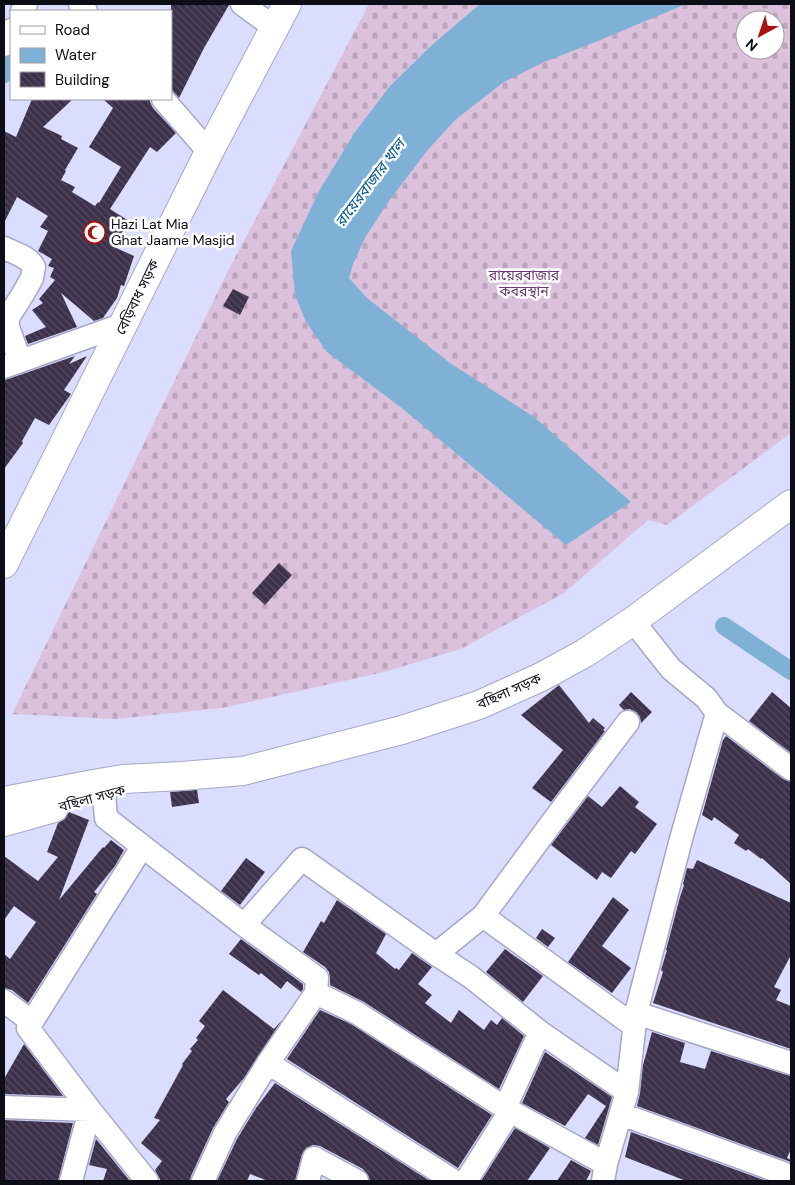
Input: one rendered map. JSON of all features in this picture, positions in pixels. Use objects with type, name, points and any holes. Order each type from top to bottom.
[{"type":"main road","name":"বেড়িবাধ সড়ক","points":[[4,564],[209,152],[287,4]]},
{"type":"main road","name":"বছিলা সড়ক","points":[[4,801],[123,779],[242,771],[402,730],[480,705],[541,677],[585,653],[633,622],[787,513]]},
{"type":"main road","name":"বছিলা সড়ক","points":[[4,822],[104,793],[182,776]]},
{"type":"street","points":[[242,4],[275,28]]},
{"type":"street","points":[[4,45],[10,32]]},
{"type":"street","points":[[164,100],[209,152]]},
{"type":"street","points":[[4,248],[26,258],[34,266],[32,278],[8,316],[7,324],[12,364],[124,324]]},
{"type":"street","points":[[633,622],[671,669],[706,698],[717,713],[791,769]]},
{"type":"street","points":[[316,993],[357,1013],[605,1173],[627,1092],[635,1019],[681,839],[717,713]]},
{"type":"street","points":[[436,954],[483,916],[628,722]]},
{"type":"street","points":[[104,793],[106,818],[244,925],[317,978],[316,993],[268,1063],[225,1133],[203,1181]]},
{"type":"street","points":[[142,847],[28,1028],[147,1181]]},
{"type":"street","points":[[244,925],[302,859],[471,977],[540,1032],[627,1092]]},
{"type":"street","points":[[483,916],[635,1019],[791,1063]]},
{"type":"street","points":[[4,1001],[32,1022]]},
{"type":"street","points":[[466,1181],[508,1110],[540,1032]]},
{"type":"street","points":[[268,1063],[454,1181]]},
{"type":"street","points":[[4,1107],[90,1110]]},
{"type":"street","points":[[71,1181],[90,1110]]},
{"type":"street","points":[[621,1114],[791,1176]]},
{"type":"street","points":[[308,1181],[314,1158],[357,1181]]},
{"type":"green space","name":"রায়েরবাজার কবরস্থান","points":[[369,4],[791,4],[791,433],[667,525],[648,520],[564,593],[461,649],[384,672],[222,708],[116,719],[12,714],[227,273]]},
{"type":"water","points":[[480,4],[686,4],[544,62],[504,82],[455,120],[426,152],[389,201],[366,236],[353,264],[349,278],[367,298],[450,363],[534,417],[631,502],[566,545],[403,409],[327,352],[306,322],[295,295],[291,251],[319,191],[355,132],[390,86],[432,45]]},
{"type":"building","points":[[171,4],[229,4],[179,98],[172,90]]},
{"type":"building","points":[[32,100],[72,100],[43,127],[62,136],[61,139],[78,148],[61,180],[75,187],[72,192],[95,206],[99,203],[121,167],[89,147],[113,108],[104,100],[150,100],[153,108],[176,133],[157,152],[150,147],[110,209],[129,221],[114,247],[134,256],[124,286],[121,285],[117,298],[103,318],[94,321],[61,293],[77,327],[28,344],[25,336],[46,327],[32,310],[43,303],[39,299],[55,280],[50,277],[54,268],[48,266],[52,259],[38,251],[48,231],[40,227],[48,216],[17,197],[4,223],[4,131],[16,137]]},
{"type":"building","points":[[233,289],[249,297],[240,315],[223,306]]},
{"type":"building","points":[[75,356],[69,364],[87,356],[64,390],[71,394],[49,425],[35,418],[22,441],[23,443],[4,469],[4,380]]},
{"type":"building","points":[[279,563],[292,575],[265,605],[252,593]]},
{"type":"building","points":[[559,685],[589,723],[593,718],[605,728],[603,730],[605,731],[551,802],[532,788],[563,750],[521,715]]},
{"type":"building","points":[[631,692],[652,712],[641,723],[640,717],[636,712],[630,709],[624,710],[619,705]]},
{"type":"building","points":[[772,692],[791,708],[791,753],[749,721]]},
{"type":"building","points":[[726,736],[783,779],[791,782],[791,884],[762,858],[734,843],[739,835],[714,817],[712,821],[702,815],[723,740]]},
{"type":"building","points":[[620,786],[639,802],[635,807],[657,824],[635,854],[631,851],[611,878],[602,872],[597,880],[551,845],[588,796],[602,807]]},
{"type":"building","points":[[197,790],[199,803],[172,807],[170,792]]},
{"type":"building","points":[[69,812],[89,820],[59,900],[111,840],[124,850],[115,866],[94,892],[97,894],[28,1003],[12,990],[4,988],[4,954],[10,959],[36,922],[14,906],[4,920],[4,856],[38,881],[58,857],[47,852],[58,823],[65,819]]},
{"type":"building","points":[[246,858],[265,872],[240,905],[221,891]]},
{"type":"building","points":[[697,860],[791,903],[791,955],[774,987],[781,990],[776,1000],[791,1006],[791,1049],[653,1003],[663,972],[661,970],[687,868],[693,869]]},
{"type":"building","points":[[613,897],[629,910],[602,946],[631,968],[612,993],[568,962]]},
{"type":"building","points":[[337,900],[386,934],[376,953],[395,969],[399,970],[412,953],[432,967],[418,984],[432,995],[425,1003],[451,1023],[459,1010],[484,1030],[491,1020],[497,1025],[502,1018],[524,1036],[499,1089],[364,1002],[330,985],[329,972],[325,967],[303,952],[321,921],[324,923]]},
{"type":"building","points":[[542,929],[555,938],[548,947],[536,938]]},
{"type":"building","points":[[241,939],[303,984],[301,992],[287,981],[281,989],[261,973],[259,975],[229,954]]},
{"type":"building","points":[[505,949],[543,976],[523,1002],[486,972]]},
{"type":"building","points":[[223,990],[274,1029],[282,1020],[244,1078],[226,1099],[229,1102],[213,1128],[190,1181],[160,1181],[155,1170],[162,1161],[141,1143],[160,1120],[154,1118],[182,1064],[192,1051],[190,1049],[198,1040],[196,1038],[205,1026],[199,1021]]},
{"type":"building","points":[[320,1010],[351,1024],[492,1115],[458,1168],[287,1059]]},
{"type":"building","points":[[652,1032],[685,1043],[680,1062],[705,1069],[711,1051],[791,1076],[791,1149],[787,1158],[791,1162],[637,1106],[643,1065]]},
{"type":"building","points":[[24,1044],[63,1096],[4,1094],[4,1079]]},
{"type":"building","points":[[545,1052],[612,1097],[598,1145],[585,1138],[606,1106],[588,1094],[565,1126],[522,1103]]},
{"type":"building","points":[[275,1083],[430,1181],[370,1181],[363,1169],[320,1146],[313,1145],[306,1148],[302,1154],[295,1181],[268,1181],[250,1174],[247,1181],[217,1181],[237,1139],[256,1108]]},
{"type":"building","points":[[4,1120],[73,1123],[58,1181],[4,1181]]},
{"type":"building","points":[[515,1128],[550,1148],[527,1181],[481,1181]]},
{"type":"building","points":[[631,1132],[767,1181],[686,1181],[625,1157]]},
{"type":"building","points":[[96,1139],[130,1181],[103,1181],[107,1169],[89,1165]]},
{"type":"building","points":[[571,1160],[591,1171],[586,1181],[557,1181]]},
{"type":"waterway","points":[[4,74],[10,60]]},
{"type":"waterway","name":"রায়েরবাজার খাল","points":[[724,626],[791,671]]},
{"type":"place","name":"Hazi Lat Mia Ghat Jaame Masjid","points":[[95,232]]}]
